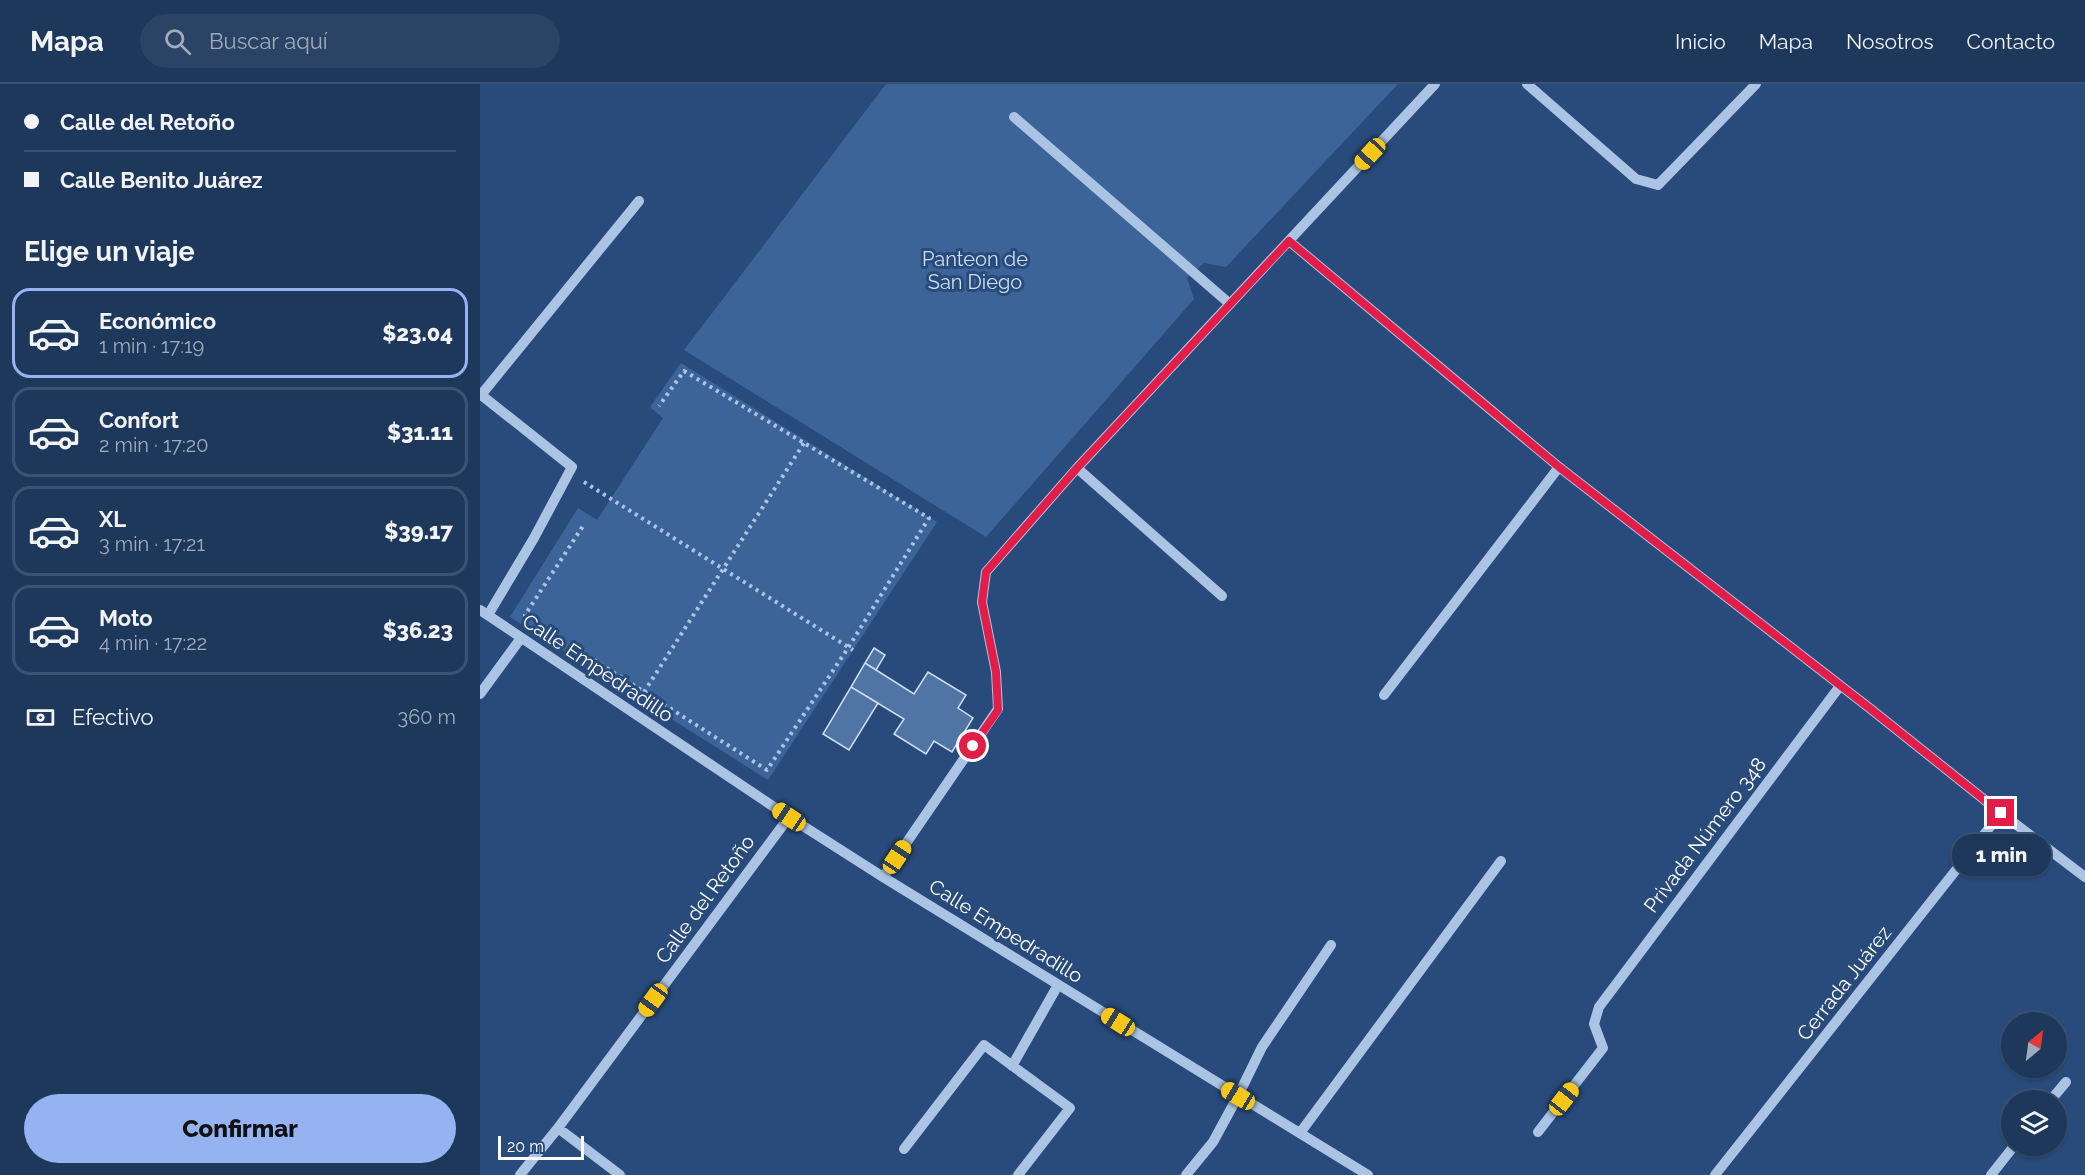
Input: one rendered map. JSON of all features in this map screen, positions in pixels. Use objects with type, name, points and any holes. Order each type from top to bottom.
[{"type":"street","points":[[883,877],[998,710],[996,672],[982,602],[986,572],[1077,468],[1435,84]]},
{"type":"street","points":[[1527,84],[1636,179],[1658,184],[1756,84]]},
{"type":"street","points":[[1014,117],[1230,304]]},
{"type":"street","points":[[484,613],[572,467],[481,394],[639,201]]},
{"type":"street","points":[[1289,241],[1559,467],[2085,877]]},
{"type":"street","points":[[1384,695],[1559,467]]},
{"type":"street","points":[[1077,468],[1222,596]]},
{"type":"street","name":"Calle Empedradillo","points":[[484,613],[789,817],[883,877],[1368,1175]]},
{"type":"street","points":[[480,694],[521,638]]},
{"type":"street","name":"Privada Número 348","points":[[1538,1132],[1603,1048],[1594,1024],[1599,1007],[1840,686]]},
{"type":"street","name":"Cerrada Juárez","points":[[1715,1175],[2001,813]]},
{"type":"street","name":"Calle del Retoño","points":[[520,1175],[558,1128],[789,817]]},
{"type":"street","points":[[1300,1133],[1501,861]]},
{"type":"street","points":[[1186,1175],[1213,1142],[1262,1047],[1331,945]]},
{"type":"street","points":[[1012,1066],[1058,985]]},
{"type":"street","points":[[904,1149],[984,1045],[1070,1108],[1018,1175]]},
{"type":"street","points":[[2059,1090],[2066,1082]]},
{"type":"street","points":[[558,1128],[620,1175]]},
{"type":"street","points":[[1991,1175],[2006,1156]]},
{"type":"path","points":[[584,653],[767,770],[850,649],[929,518],[684,371],[659,406]]},
{"type":"path","points":[[644,692],[804,443]]},
{"type":"path","points":[[590,486],[850,649]]},
{"type":"path","points":[[535,622],[525,615],[583,526]]},
{"type":"green space","name":"Panteon de San Diego","points":[[886,84],[1398,84],[1226,267],[1204,263],[1187,278],[1194,299],[986,537],[684,350]]},
{"type":"green space","points":[[681,363],[937,522],[768,780],[510,617],[578,508],[597,520],[663,418],[650,407]]},
{"type":"building","points":[[874,648],[885,655],[876,670],[865,663]]},
{"type":"building","points":[[865,663],[914,694],[928,672],[966,695],[958,708],[973,718],[952,752],[934,741],[926,754],[894,734],[904,719],[851,687]]},
{"type":"building","points":[[851,687],[878,703],[849,750],[823,734]]},
{"type":"route","points":[[973,746],[998,710],[996,672],[982,602],[986,572],[1077,468],[1289,241],[1559,467],[2001,813]]}]
